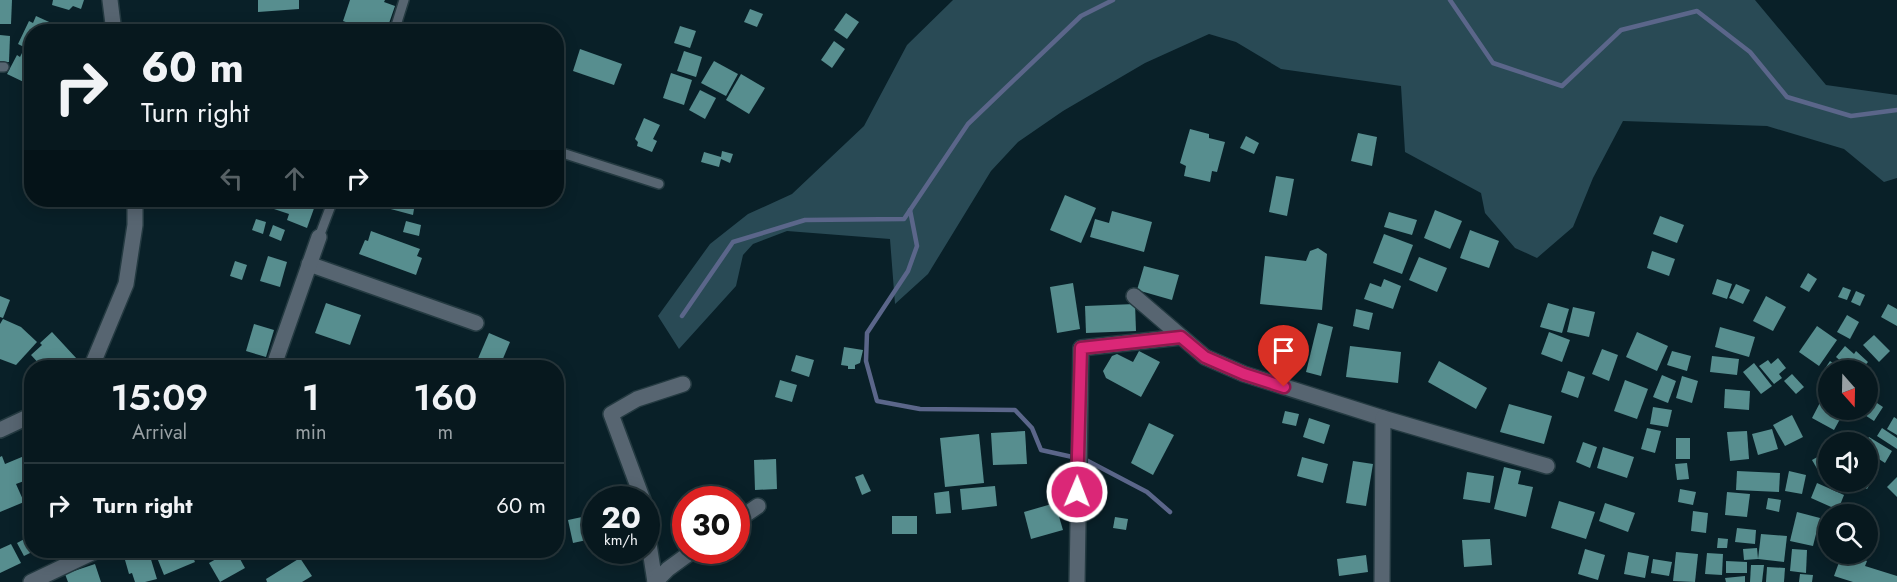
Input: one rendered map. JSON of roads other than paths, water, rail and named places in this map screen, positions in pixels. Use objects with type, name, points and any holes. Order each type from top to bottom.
[{"type":"street","points":[[110,0],[113,24]]},
{"type":"street","points":[[94,360],[126,284],[135,225],[135,207]]},
{"type":"street","points":[[276,360],[319,237]]},
{"type":"street","points":[[309,264],[476,323]]},
{"type":"street","points":[[1134,296],[1205,357],[1244,374],[1547,466]]},
{"type":"street","points":[[1077,582],[1081,348],[1181,337]]},
{"type":"street","points":[[637,486],[610,414],[637,399],[683,384]]},
{"type":"street","points":[[1382,582],[1383,418]]},
{"type":"street","points":[[0,430],[24,419]]},
{"type":"street","points":[[750,511],[758,506]]},
{"type":"street","points":[[31,582],[81,558]]},
{"type":"street","points":[[652,564],[655,582]]},
{"type":"street","points":[[655,582],[675,564]]},
{"type":"lane","points":[[396,24],[404,0]]},
{"type":"lane","points":[[564,154],[659,184]]},
{"type":"lane","points":[[319,237],[330,207]]},
{"type":"waterway","points":[[682,316],[733,242],[805,220],[904,219],[968,124],[1081,16],[1113,0]]},
{"type":"waterway","points":[[1450,0],[1493,63],[1562,86],[1621,30],[1697,11],[1750,52],[1787,97],[1851,116],[1897,110]]},
{"type":"waterway","points":[[910,210],[917,246],[908,271],[867,333],[866,361],[877,401],[920,409],[1015,410],[1032,428],[1041,450],[1086,460],[1147,492],[1170,512]]}]
